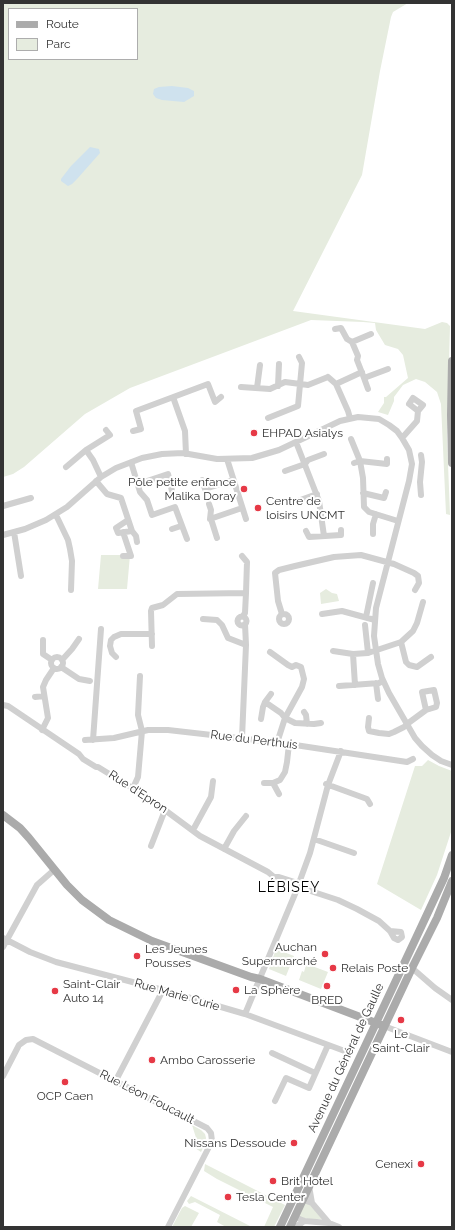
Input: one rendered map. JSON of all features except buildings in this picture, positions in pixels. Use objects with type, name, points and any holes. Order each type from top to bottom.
[{"type":"main road","points":[[452,361],[452,463]]},
{"type":"main road","points":[[3,815],[20,828],[54,870],[82,900],[109,920],[152,941],[251,977],[260,978],[384,1026]]},
{"type":"main road","name":"Avenue du Général de Gaulle","points":[[280,1227],[438,891],[452,854]]},
{"type":"main road","name":"Avenue du Général de Gaulle","points":[[290,1227],[384,1026],[437,918],[452,881]]},
{"type":"main road","points":[[291,1203],[295,1217]]},
{"type":"street","points":[[335,329],[341,328],[347,339],[352,342],[368,389]]},
{"type":"street","points":[[352,342],[371,334]]},
{"type":"street","points":[[268,418],[301,407],[300,384],[302,363],[299,357]]},
{"type":"street","points":[[278,386],[279,364]]},
{"type":"street","points":[[257,388],[260,365]]},
{"type":"street","points":[[364,378],[388,369]]},
{"type":"street","points":[[336,384],[362,372]]},
{"type":"street","points":[[242,387],[270,389],[285,382],[308,385],[329,374],[336,384],[350,418]]},
{"type":"street","points":[[133,431],[141,429],[136,411],[208,384],[215,402],[221,397]]},
{"type":"street","points":[[173,397],[185,431],[186,454]]},
{"type":"street","points":[[402,438],[416,422],[418,411]]},
{"type":"street","points":[[3,535],[36,525],[56,515],[99,479],[116,468],[152,456],[173,453],[227,459],[244,459],[271,453],[340,421],[350,418],[365,417],[379,420],[390,425],[402,438],[411,456],[412,472],[376,608],[374,636],[376,650],[383,681],[415,738],[427,752],[441,761],[452,765]]},
{"type":"street","points":[[66,467],[86,450],[110,436],[106,430]]},
{"type":"street","points":[[351,438],[363,478],[364,507],[369,512],[398,521]]},
{"type":"street","points":[[296,442],[317,494],[321,510],[324,536]]},
{"type":"street","points":[[86,450],[94,460],[99,479],[106,496],[116,496],[121,498],[137,542]]},
{"type":"street","points":[[285,471],[305,464],[308,460],[324,454]]},
{"type":"street","points":[[421,455],[421,495]]},
{"type":"street","points":[[227,459],[246,519]]},
{"type":"street","points":[[357,462],[386,464],[387,459]]},
{"type":"street","points":[[131,462],[140,492],[147,500],[152,515],[175,507],[187,539]]},
{"type":"street","points":[[138,484],[168,474],[172,491]]},
{"type":"street","points":[[202,480],[205,489],[233,480]]},
{"type":"street","points":[[409,481],[420,482]]},
{"type":"street","points":[[116,496],[121,490]]},
{"type":"street","points":[[363,492],[384,498],[386,492]]},
{"type":"street","points":[[292,503],[317,494]]},
{"type":"street","points":[[3,506],[31,498]]},
{"type":"street","points":[[209,504],[211,510],[210,519],[218,538]]},
{"type":"street","points":[[211,519],[242,508]]},
{"type":"street","points":[[373,534],[373,524],[376,514]]},
{"type":"street","points":[[56,515],[68,540],[70,549],[72,561],[71,590]]},
{"type":"street","points":[[128,520],[116,528],[118,533],[132,531]]},
{"type":"street","points":[[172,529],[181,526]]},
{"type":"street","points":[[306,531],[309,537],[341,535],[340,530]]},
{"type":"street","points":[[14,532],[21,576]]},
{"type":"street","points":[[123,532],[134,556],[123,556]]},
{"type":"street","points":[[282,614],[278,601],[275,573],[278,570],[334,557],[361,555],[388,562],[418,576],[419,583],[415,590]]},
{"type":"street","points":[[242,556],[247,562],[245,613],[244,616],[240,617],[238,621],[242,625],[245,624],[246,645],[242,738]]},
{"type":"street","points":[[366,617],[373,583]]},
{"type":"street","points":[[152,646],[152,608],[163,605],[176,594],[246,593]]},
{"type":"street","points":[[333,651],[353,654],[368,653],[401,642],[413,631],[423,602]]},
{"type":"street","points":[[322,614],[342,611],[375,620]]},
{"type":"street","points":[[203,619],[219,621],[228,638],[246,645]]},
{"type":"street","points":[[365,625],[368,653]]},
{"type":"street","points":[[93,740],[101,630]]},
{"type":"street","points":[[116,657],[112,653],[110,646],[111,640],[114,637],[121,634],[152,634]]},
{"type":"street","points":[[61,667],[62,660],[72,649],[78,638]]},
{"type":"street","points":[[43,640],[43,654],[52,660]]},
{"type":"street","points":[[401,642],[406,662],[409,665],[417,667],[431,657]]},
{"type":"street","points":[[270,652],[292,667],[299,666],[302,670],[304,679],[302,687],[285,718],[277,743]]},
{"type":"street","points":[[353,654],[354,685]]},
{"type":"street","points":[[52,660],[56,657],[62,660]]},
{"type":"street","points":[[52,660],[52,665],[54,668]]},
{"type":"street","points":[[54,668],[57,669],[61,667],[79,678],[90,681]]},
{"type":"street","points":[[42,730],[48,718],[44,696],[44,684],[54,668]]},
{"type":"street","points":[[133,788],[138,777],[142,731],[138,715],[140,676]]},
{"type":"street","points":[[339,686],[368,684],[383,681]]},
{"type":"street","points":[[376,683],[378,700]]},
{"type":"street","points":[[368,684],[368,691]]},
{"type":"street","points":[[261,719],[265,702],[271,694]]},
{"type":"street","points":[[35,697],[44,696]]},
{"type":"street","name":"Rue d'Epron","points":[[3,699],[7,702],[5,706],[79,754],[83,759],[133,788],[194,830],[200,836],[274,876],[338,900],[373,917],[390,931]]},
{"type":"street","points":[[265,702],[281,713],[285,718],[295,723],[321,723]]},
{"type":"street","points":[[369,718],[369,731],[379,734],[388,734],[404,727],[426,710]]},
{"type":"street","points":[[304,712],[306,715],[307,724]]},
{"type":"street","name":"Rue du Perthuis","points":[[85,740],[114,738],[142,731],[168,730],[289,744],[407,762],[413,759]]},
{"type":"street","points":[[264,783],[273,783],[280,780],[285,772],[288,762],[289,744]]},
{"type":"street","points":[[245,1014],[298,885],[314,839],[326,784],[341,751]]},
{"type":"street","points":[[194,830],[211,797],[213,781]]},
{"type":"street","points":[[273,783],[279,794]]},
{"type":"street","points":[[326,784],[366,799],[370,804]]},
{"type":"street","points":[[151,846],[165,810]]},
{"type":"street","points":[[224,849],[234,831],[246,816]]},
{"type":"street","points":[[314,839],[354,853]]},
{"type":"street","points":[[3,947],[5,939],[37,885],[54,870]]},
{"type":"street","name":"Rue Marie Curie","points":[[5,939],[30,952],[56,962],[163,990],[245,1014],[350,1053]]},
{"type":"street","points":[[412,968],[426,982],[452,1000]]},
{"type":"street","points":[[116,1082],[163,990]]},
{"type":"street","points":[[384,1026],[452,1052]]},
{"type":"street","name":"Rue Léon Foucault","points":[[3,1076],[5,1068],[19,1045],[26,1040],[33,1039],[207,1128],[211,1133],[212,1141],[168,1227]]},
{"type":"street","points":[[275,1101],[286,1078],[309,1088],[328,1045]]},
{"type":"street","points":[[272,1053],[315,1073]]},
{"type":"street","points":[[309,1186],[312,1203]]},
{"type":"street","points":[[291,1203],[299,1199],[312,1203],[329,1223]]},
{"type":"street","points":[[295,1217],[304,1221],[329,1223],[339,1227]]},
{"type":"street","points":[[296,1227],[304,1221]]},
{"type":"green space","points":[[3,3],[408,3],[393,12],[391,17],[362,175],[293,311],[425,329],[442,322],[447,323],[450,326],[447,437],[450,515],[446,514],[441,404],[437,392],[425,382],[416,379],[403,385],[394,397],[394,401],[388,415],[378,412],[384,403],[384,397],[386,397],[408,378],[403,355],[398,349],[385,345],[376,330],[375,323],[311,320],[130,388],[85,414],[24,467],[13,474],[3,477]]},
{"type":"green space","points":[[101,555],[130,555],[127,589],[98,589]]},
{"type":"green space","points":[[326,589],[337,594],[339,601],[321,604],[320,593]]},
{"type":"green space","points":[[428,760],[452,771],[452,829],[437,875],[421,910],[377,884],[415,766],[422,766]]},
{"type":"green space","points":[[276,949],[294,956],[286,976],[269,969]]},
{"type":"green space","points":[[306,965],[328,972],[321,989],[299,980]]},
{"type":"green space","points":[[192,1125],[205,1134],[205,1144],[201,1152],[195,1148],[198,1144]]},
{"type":"green space","points":[[205,1164],[285,1205],[274,1227],[264,1227],[273,1207],[204,1171]]},
{"type":"green space","points":[[191,1196],[252,1227],[226,1227],[217,1222],[220,1215],[195,1202],[189,1204],[187,1201]]},
{"type":"green space","points":[[305,1202],[310,1205],[324,1219],[298,1217]]},
{"type":"green space","points":[[185,1206],[199,1213],[191,1227],[172,1227],[182,1208]]},
{"type":"water","points":[[172,86],[188,88],[194,91],[194,96],[184,102],[162,100],[156,98],[153,94],[154,89]]},
{"type":"water","points":[[90,147],[99,149],[100,153],[77,179],[68,186],[61,181],[61,179],[71,166]]},
{"type":"place","name":"EHPAD Asialys","points":[[254,433]]},
{"type":"place","name":"Pôle petite enfance Malika Doray","points":[[244,489]]},
{"type":"place","name":"Centre de loisirs UNCMT","points":[[258,508]]},
{"type":"place","name":"Auchan Supermarché","points":[[325,954]]},
{"type":"place","name":"Les Jeunes Pousses","points":[[137,956]]},
{"type":"place","name":"Relais Poste","points":[[333,968]]},
{"type":"place","name":"BRED","points":[[327,986]]},
{"type":"place","name":"La Sphère","points":[[236,990]]},
{"type":"place","name":"Saint-Clair Auto 14","points":[[55,991]]},
{"type":"place","name":"Le Saint-Clair","points":[[401,1020]]},
{"type":"place","name":"Ambo Carosserie","points":[[152,1060]]},
{"type":"place","name":"OCP Caen","points":[[65,1082]]},
{"type":"place","name":"Nissans Dessoude","points":[[294,1143]]},
{"type":"place","name":"Cenexi","points":[[421,1164]]},
{"type":"place","name":"Brit Hotel","points":[[273,1181]]},
{"type":"place","name":"Tesla Center","points":[[228,1197]]},
{"type":"district","name":"LÉBISEY","points":[[289,888]]}]
